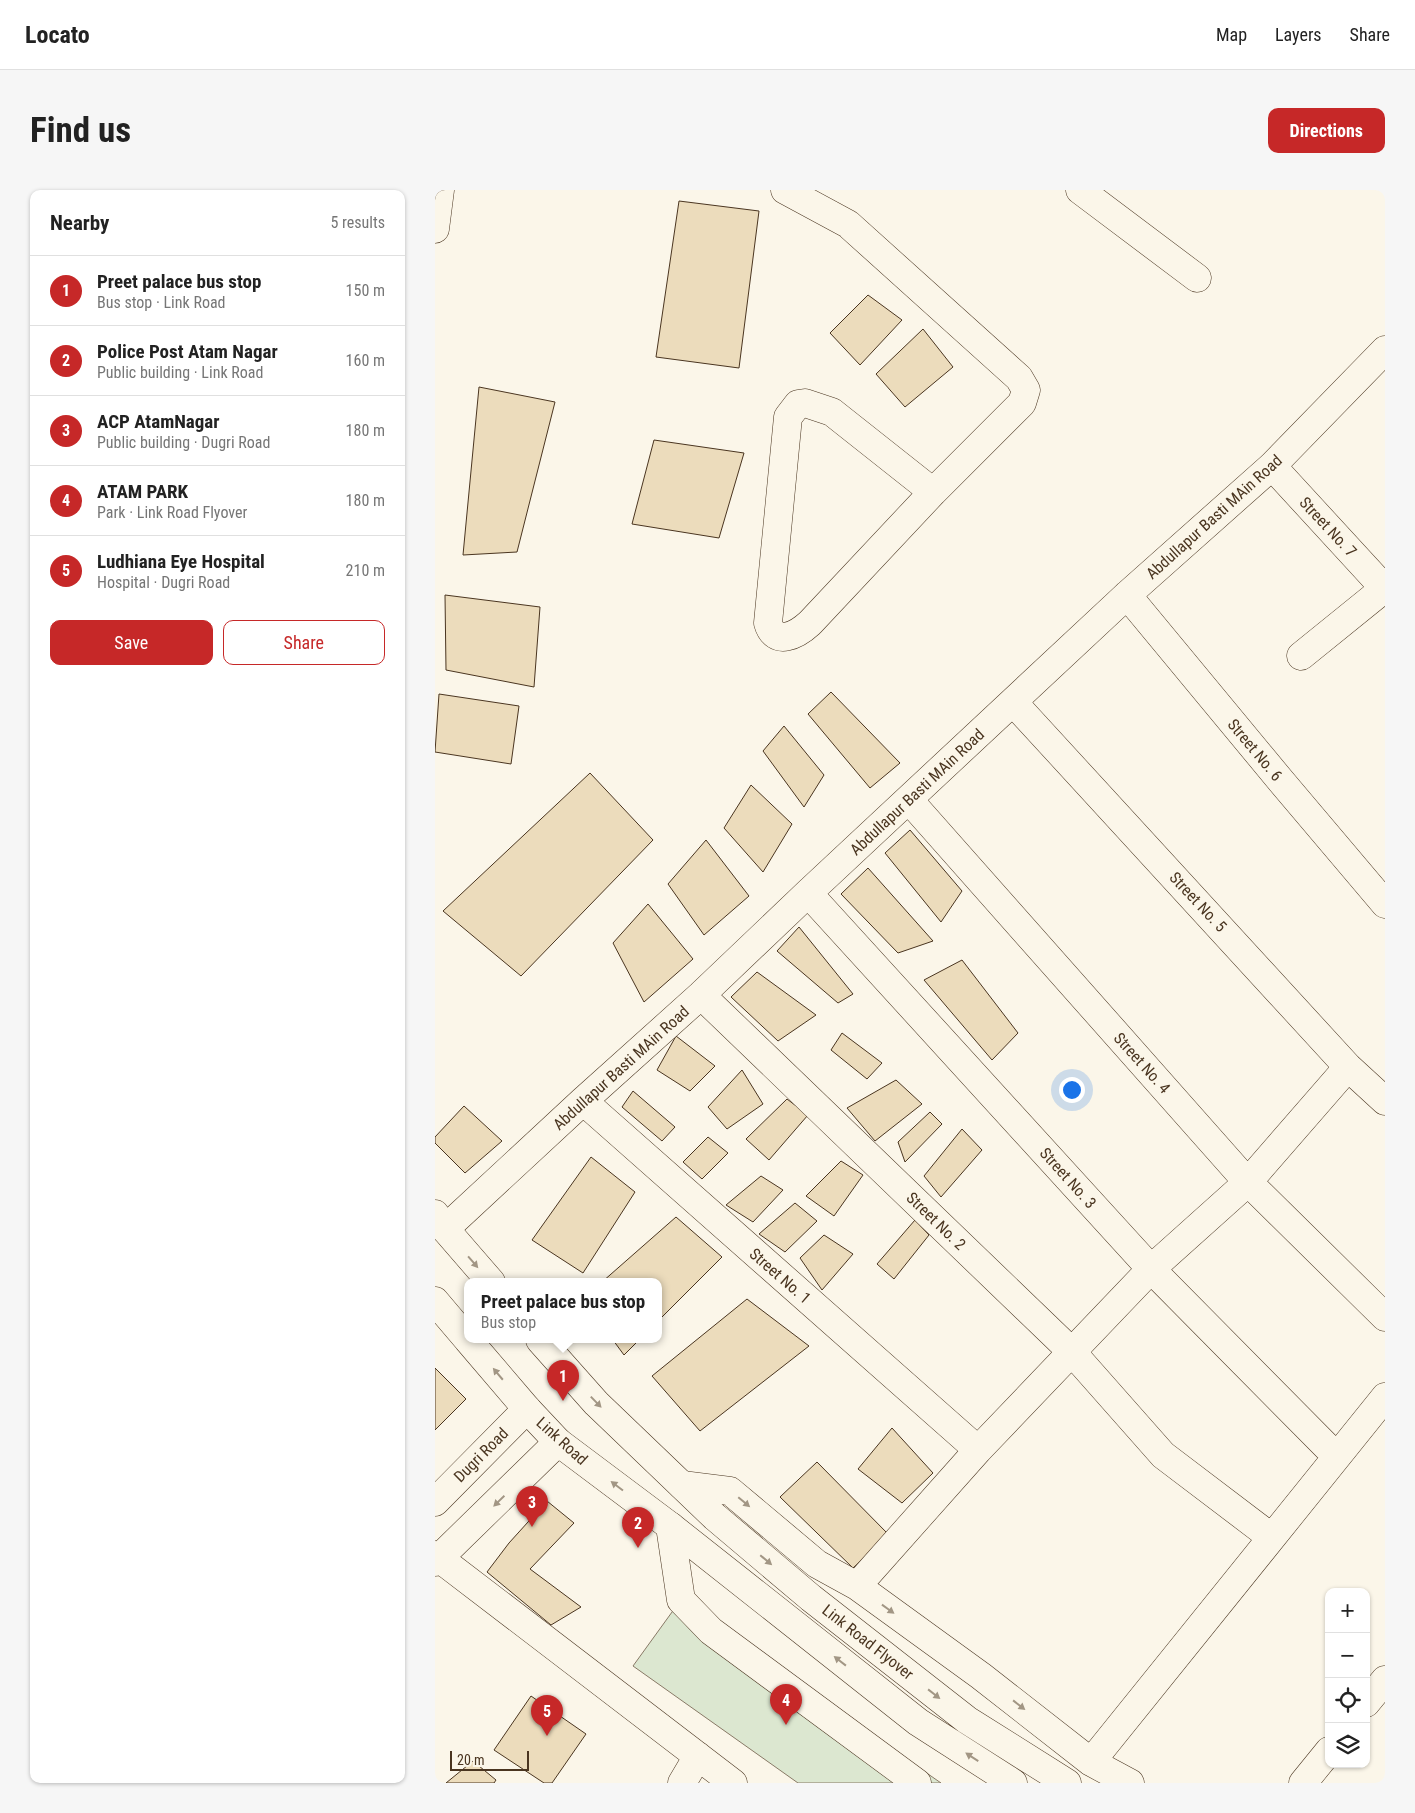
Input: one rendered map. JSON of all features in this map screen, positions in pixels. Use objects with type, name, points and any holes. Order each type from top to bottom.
[{"type":"street","points":[[435,229],[440,190]]},
{"type":"street","points":[[785,190],[849,224],[1019,378],[1026,390],[1021,404],[933,492],[799,633],[790,637],[775,635],[770,630],[768,623],[788,417],[798,404],[805,403],[832,412],[933,492]]},
{"type":"street","points":[[1080,190],[1197,278]]},
{"type":"street","name":"Abdullapur Basti MAin Road","points":[[440,1222],[583,1101],[701,995],[1127,595],[1272,466],[1385,350]]},
{"type":"street","name":"Street No. 7","points":[[1272,466],[1385,588]]},
{"type":"street","points":[[1301,656],[1385,588]]},
{"type":"street","name":"Street No. 6","points":[[1127,595],[1385,904]]},
{"type":"street","name":"Street No. 5","points":[[1013,702],[1348,1067],[1385,1101]]},
{"type":"street","name":"Street No. 4","points":[[909,800],[1248,1182],[1385,1317]]},
{"type":"street","name":"Street No. 3","points":[[808,893],[1151,1269],[1336,1456]]},
{"type":"street","name":"Street No. 2","points":[[701,995],[1072,1352],[1163,1455],[1271,1537]]},
{"type":"street","points":[[857,1586],[978,1450],[1151,1269],[1248,1182],[1348,1067]]},
{"type":"street","name":"Street No. 1","points":[[583,1101],[978,1450]]},
{"type":"street","points":[[440,1222],[488,1278]]},
{"type":"street","name":"Link Road","points":[[435,1301],[464,1335]]},
{"type":"street","name":"Link Road","points":[[471,1343],[558,1442],[670,1526]]},
{"type":"street","points":[[543,1343],[596,1403],[682,1485],[730,1491],[817,1564],[857,1586],[981,1676],[1091,1762],[1130,1783]]},
{"type":"street","points":[[1091,1762],[1385,1397]]},
{"type":"street","name":"Dugri Road","points":[[435,1502],[527,1409]]},
{"type":"street","points":[[558,1442],[436,1559],[733,1783]]},
{"type":"street","name":"Link Road Flyover","points":[[682,1485],[715,1517],[811,1598],[967,1720],[1067,1783]]},
{"type":"street","points":[[670,1526],[681,1600],[705,1624],[742,1654],[917,1783]]},
{"type":"street","name":"Link Road Flyover","points":[[670,1526],[918,1722],[1013,1783]]},
{"type":"street","points":[[1370,1698],[1385,1680]]},
{"type":"street","points":[[1303,1783],[1325,1755]]},
{"type":"street","points":[[682,1783],[698,1756]]},
{"type":"green space","points":[[680,1601],[941,1783],[798,1783],[633,1666]]},
{"type":"building","points":[[679,201],[759,211],[739,368],[656,357]]},
{"type":"building","points":[[868,295],[902,320],[860,365],[830,333]]},
{"type":"building","points":[[923,329],[953,367],[905,407],[876,374]]},
{"type":"building","points":[[479,387],[555,402],[517,552],[463,555]]},
{"type":"building","points":[[654,440],[744,453],[719,538],[632,524]]},
{"type":"building","points":[[445,595],[540,607],[534,687],[446,670]]},
{"type":"building","points":[[831,692],[900,763],[870,788],[808,714]]},
{"type":"building","points":[[439,694],[519,706],[511,764],[435,752]]},
{"type":"building","points":[[784,726],[824,775],[804,807],[763,751]]},
{"type":"building","points":[[590,773],[653,840],[521,976],[443,911]]},
{"type":"building","points":[[751,785],[792,824],[763,872],[724,828]]},
{"type":"building","points":[[910,830],[962,891],[941,922],[885,853]]},
{"type":"building","points":[[706,840],[749,896],[704,935],[668,884]]},
{"type":"building","points":[[868,868],[933,941],[898,953],[841,894]]},
{"type":"building","points":[[648,904],[693,959],[644,1002],[613,943]]},
{"type":"building","points":[[799,927],[853,994],[838,1003],[777,951]]},
{"type":"building","points":[[962,960],[1018,1033],[992,1060],[924,980]]},
{"type":"building","points":[[757,972],[816,1015],[778,1041],[731,997]]},
{"type":"building","points":[[842,1033],[882,1063],[867,1079],[831,1050]]},
{"type":"building","points":[[676,1036],[715,1066],[690,1091],[657,1070]]},
{"type":"building","points":[[742,1070],[763,1104],[727,1129],[708,1107]]},
{"type":"building","points":[[896,1080],[922,1104],[875,1141],[847,1108]]},
{"type":"building","points":[[633,1091],[675,1127],[662,1141],[622,1107]]},
{"type":"building","points":[[787,1099],[808,1115],[769,1160],[746,1139]]},
{"type":"building","points":[[464,1106],[502,1141],[465,1173],[435,1143],[435,1137]]},
{"type":"building","points":[[930,1112],[942,1124],[905,1162],[898,1142]]},
{"type":"building","points":[[962,1129],[982,1150],[941,1197],[924,1176]]},
{"type":"building","points":[[708,1137],[728,1153],[702,1179],[683,1162]]},
{"type":"building","points":[[591,1157],[635,1192],[583,1273],[532,1240]]},
{"type":"building","points":[[841,1161],[863,1175],[834,1216],[806,1196]]},
{"type":"building","points":[[761,1176],[783,1190],[753,1222],[726,1205]]},
{"type":"building","points":[[795,1203],[817,1221],[785,1252],[759,1234]]},
{"type":"building","points":[[676,1217],[722,1257],[662,1317],[662,1278],[607,1278]]},
{"type":"building","points":[[915,1220],[929,1235],[894,1279],[877,1264]]},
{"type":"building","points":[[824,1235],[853,1254],[822,1290],[800,1258]]},
{"type":"building","points":[[747,1299],[809,1346],[700,1431],[652,1376]]},
{"type":"building","points":[[615,1343],[636,1343],[624,1355]]},
{"type":"building","points":[[435,1368],[466,1399],[435,1430]]},
{"type":"building","points":[[892,1428],[933,1473],[902,1503],[858,1469]]},
{"type":"building","points":[[817,1462],[889,1535],[853,1568],[780,1497]]},
{"type":"building","points":[[547,1501],[574,1523],[530,1569],[581,1607],[551,1625],[487,1572],[509,1543]]},
{"type":"building","points":[[531,1696],[586,1734],[552,1783],[544,1783],[494,1750]]},
{"type":"building","points":[[473,1761],[496,1780],[494,1783],[446,1783]]},
{"type":"place","name":"Preet palace bus stop","points":[[563,1401]]},
{"type":"place","name":"ACP AtamNagar","points":[[532,1527]]},
{"type":"place","name":"Police Post Atam Nagar","points":[[638,1548]]},
{"type":"place","name":"ATAM PARK","points":[[786,1725]]},
{"type":"place","name":"Ludhiana Eye Hospital","points":[[547,1736]]}]
